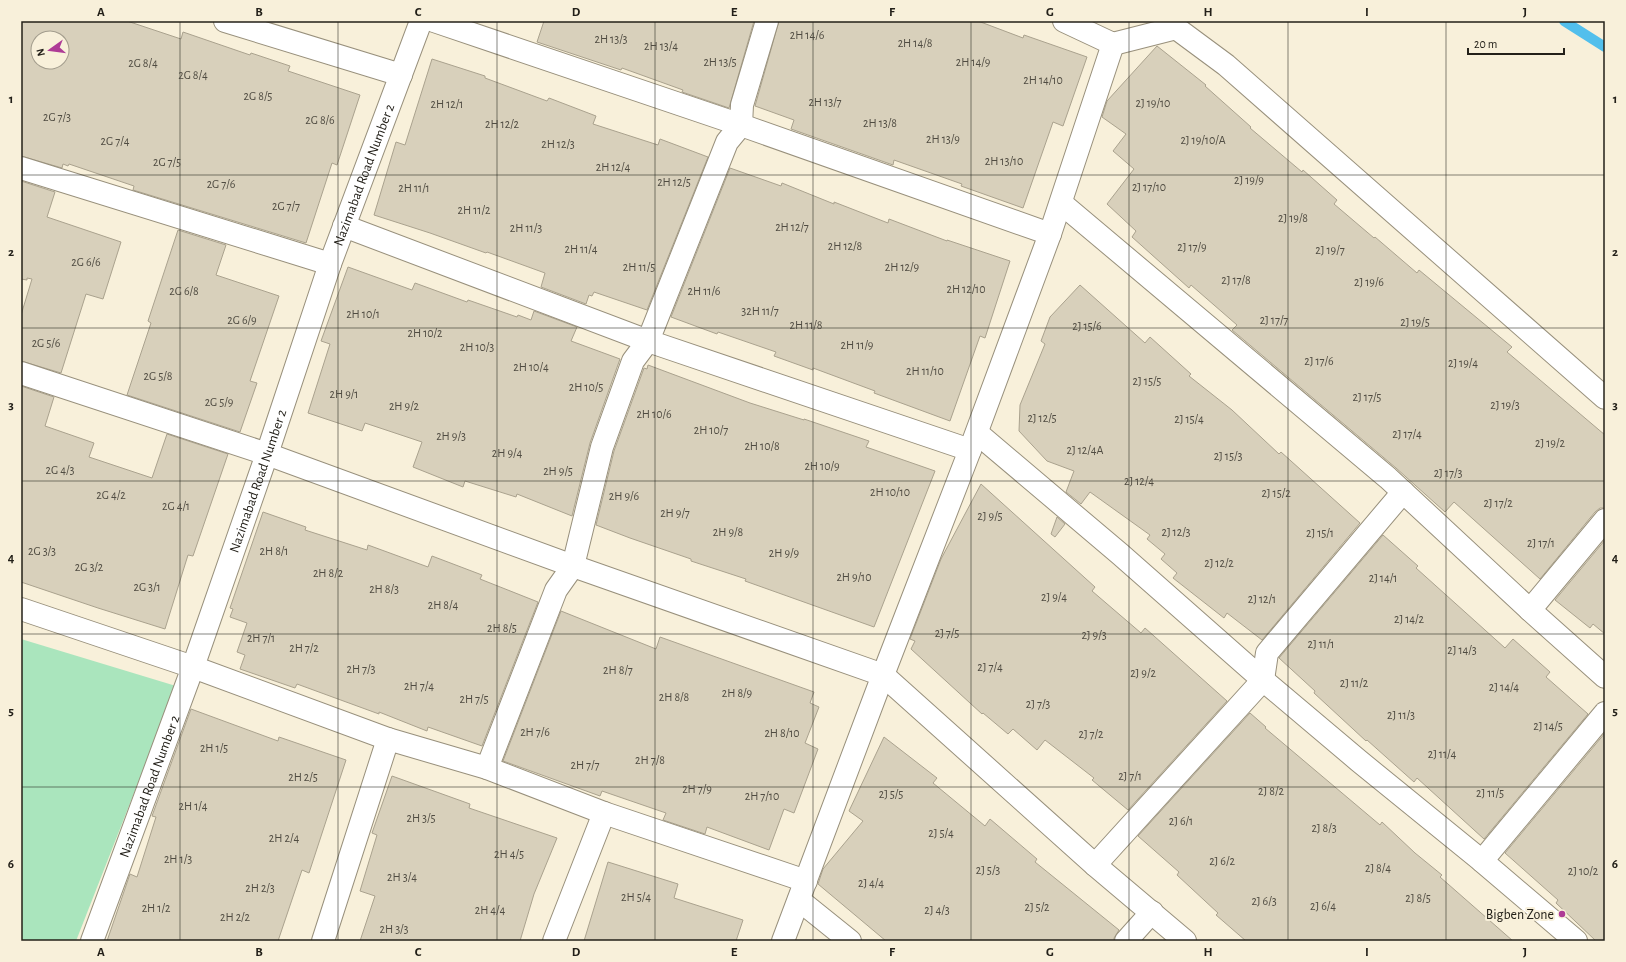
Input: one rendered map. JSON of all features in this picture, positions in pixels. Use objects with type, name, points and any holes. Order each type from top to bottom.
[{"type":"street","points":[[225,21],[401,75]]},
{"type":"street","name":"Nazimabad Road Number 2","points":[[92,941],[193,667],[267,454],[330,264],[421,21]]},
{"type":"street","points":[[434,21],[741,125],[1050,234]]},
{"type":"street","points":[[487,768],[556,590],[573,566],[602,447],[633,361],[648,341],[727,142],[741,125],[742,105],[767,21]]},
{"type":"street","points":[[1064,21],[1113,44],[1176,28],[1226,65],[1605,398]]},
{"type":"street","points":[[783,941],[803,891],[882,675],[974,441],[1050,234],[1113,44]]},
{"type":"street","points":[[21,168],[330,264]]},
{"type":"street","points":[[1060,203],[1402,492],[1605,677]]},
{"type":"street","points":[[344,226],[648,341],[974,441],[1120,554],[1263,680],[1359,761],[1482,861],[1576,941]]},
{"type":"street","points":[[21,373],[267,454],[573,566],[882,675],[1095,865],[1152,912],[1184,941]]},
{"type":"street","points":[[1095,865],[1263,680],[1267,653],[1402,492]]},
{"type":"street","points":[[1530,610],[1605,520]]},
{"type":"street","points":[[21,609],[193,667],[388,739],[487,768],[803,891],[850,941]]},
{"type":"street","points":[[1482,861],[1605,714]]},
{"type":"street","points":[[323,941],[388,739]]},
{"type":"street","points":[[554,941],[604,813]]},
{"type":"street","points":[[1126,941],[1152,912]]},
{"type":"green space","points":[[21,639],[176,686],[76,941],[21,941]]},
{"type":"building","points":[[21,21],[127,21],[181,39],[183,32],[250,55],[251,53],[290,66],[288,71],[360,95],[337,165],[332,163],[306,243],[133,190],[134,186],[69,164],[68,166],[63,164],[62,168],[21,156]]},
{"type":"building","points":[[544,21],[754,21],[729,108],[682,92],[683,90],[622,68],[621,70],[537,42]]},
{"type":"building","points":[[779,21],[978,21],[1023,38],[1024,35],[1087,57],[1063,126],[1053,122],[1023,208],[961,186],[962,184],[894,160],[893,165],[791,129],[794,120],[755,106]]},
{"type":"building","points":[[1157,46],[1206,85],[1205,86],[1251,127],[1250,128],[1302,172],[1303,170],[1337,200],[1334,204],[1374,238],[1375,237],[1417,273],[1419,270],[1512,347],[1507,352],[1605,435],[1605,508],[1600,508],[1595,512],[1540,579],[1454,502],[1445,512],[1396,468],[1232,330],[1237,325],[1191,285],[1189,288],[1132,237],[1136,231],[1107,204],[1134,169],[1113,151],[1126,134],[1102,117],[1107,101]]},
{"type":"building","points":[[432,59],[485,76],[485,78],[547,101],[549,98],[596,116],[593,124],[658,145],[660,139],[708,157],[647,310],[594,292],[592,296],[589,295],[586,304],[541,287],[545,273],[487,252],[486,253],[374,215],[396,142],[405,145]]},
{"type":"building","points":[[730,168],[781,186],[782,183],[834,204],[834,202],[888,223],[889,219],[947,241],[1010,261],[985,338],[980,336],[950,421],[874,393],[875,391],[813,368],[813,370],[774,356],[776,352],[718,332],[717,334],[671,317]]},
{"type":"building","points":[[21,181],[55,192],[47,217],[121,242],[103,299],[86,294],[61,373],[21,361],[21,315],[32,279],[21,279]]},
{"type":"building","points":[[178,230],[226,245],[216,275],[279,296],[250,381],[257,383],[240,432],[127,395],[151,323],[148,321]]},
{"type":"building","points":[[348,267],[412,290],[415,283],[467,302],[468,300],[517,317],[518,315],[531,320],[534,311],[577,327],[571,341],[620,359],[590,443],[572,516],[517,494],[516,497],[465,481],[463,487],[413,467],[422,442],[365,423],[362,431],[308,413],[330,344],[321,341]]},
{"type":"building","points":[[1080,285],[1145,343],[1150,337],[1191,374],[1189,376],[1232,410],[1279,454],[1281,452],[1360,523],[1262,640],[1227,613],[1224,618],[1173,578],[1177,573],[1161,559],[1165,554],[1147,539],[1150,535],[1090,492],[1081,504],[1066,492],[1074,471],[1047,461],[1019,431],[1020,405],[1045,344],[1041,341],[1050,317]]},
{"type":"building","points":[[648,365],[750,403],[869,441],[866,447],[935,471],[874,627],[745,581],[746,579],[691,561],[691,559],[596,525],[614,451],[644,368],[647,369]]},
{"type":"building","points":[[21,386],[54,397],[45,426],[94,443],[89,457],[152,478],[167,434],[228,454],[193,556],[188,555],[165,629],[21,582]]},
{"type":"building","points":[[981,484],[1095,587],[1092,591],[1141,633],[1145,628],[1227,701],[1128,810],[1092,780],[1094,778],[1045,740],[1037,750],[1013,729],[1008,734],[983,713],[982,714],[911,649],[915,641],[910,639],[941,559]]},
{"type":"building","points":[[263,512],[306,527],[305,530],[367,550],[368,545],[428,567],[432,556],[482,575],[480,579],[538,602],[482,746],[428,727],[427,731],[379,712],[379,714],[297,684],[295,688],[240,669],[245,655],[237,652],[247,623],[230,617],[233,609],[230,608]]},
{"type":"building","points":[[1057,517],[1065,524],[1055,537],[1051,534]]},
{"type":"building","points":[[1383,535],[1418,566],[1416,568],[1505,648],[1513,639],[1550,672],[1546,677],[1588,714],[1484,839],[1417,778],[1414,782],[1367,740],[1366,741],[1279,658]]},
{"type":"building","points":[[1605,540],[1605,634],[1593,624],[1590,628],[1555,600]]},
{"type":"building","points":[[561,611],[656,649],[660,637],[814,692],[810,703],[819,707],[805,743],[818,749],[794,813],[784,809],[769,850],[707,827],[705,834],[663,820],[666,813],[602,791],[600,796],[503,761]]},
{"type":"building","points":[[191,709],[278,741],[279,737],[346,760],[309,873],[302,870],[278,941],[107,941],[130,874],[137,877],[156,817],[152,816]]},
{"type":"building","points":[[1250,713],[1266,727],[1265,728],[1380,825],[1382,822],[1415,853],[1442,875],[1440,877],[1513,941],[1246,941],[1216,915],[1218,913],[1177,875],[1179,872],[1138,836]]},
{"type":"building","points":[[1605,733],[1605,941],[1596,941],[1556,903],[1558,900],[1505,853]]},
{"type":"building","points":[[884,737],[937,778],[933,783],[985,826],[990,819],[1037,859],[1035,862],[1119,930],[1114,938],[1114,941],[886,941],[818,884],[823,869],[863,821],[849,811]]},
{"type":"building","points":[[392,776],[470,804],[469,808],[557,838],[534,894],[520,941],[360,941],[375,896],[360,891],[377,835],[372,833]]},
{"type":"building","points":[[608,862],[678,884],[674,898],[743,920],[736,941],[584,941]]},
{"type":"waterway","points":[[1564,21],[1605,47]]},
{"type":"place","name":"Bigben Zone","points":[[1562,914]]}]
